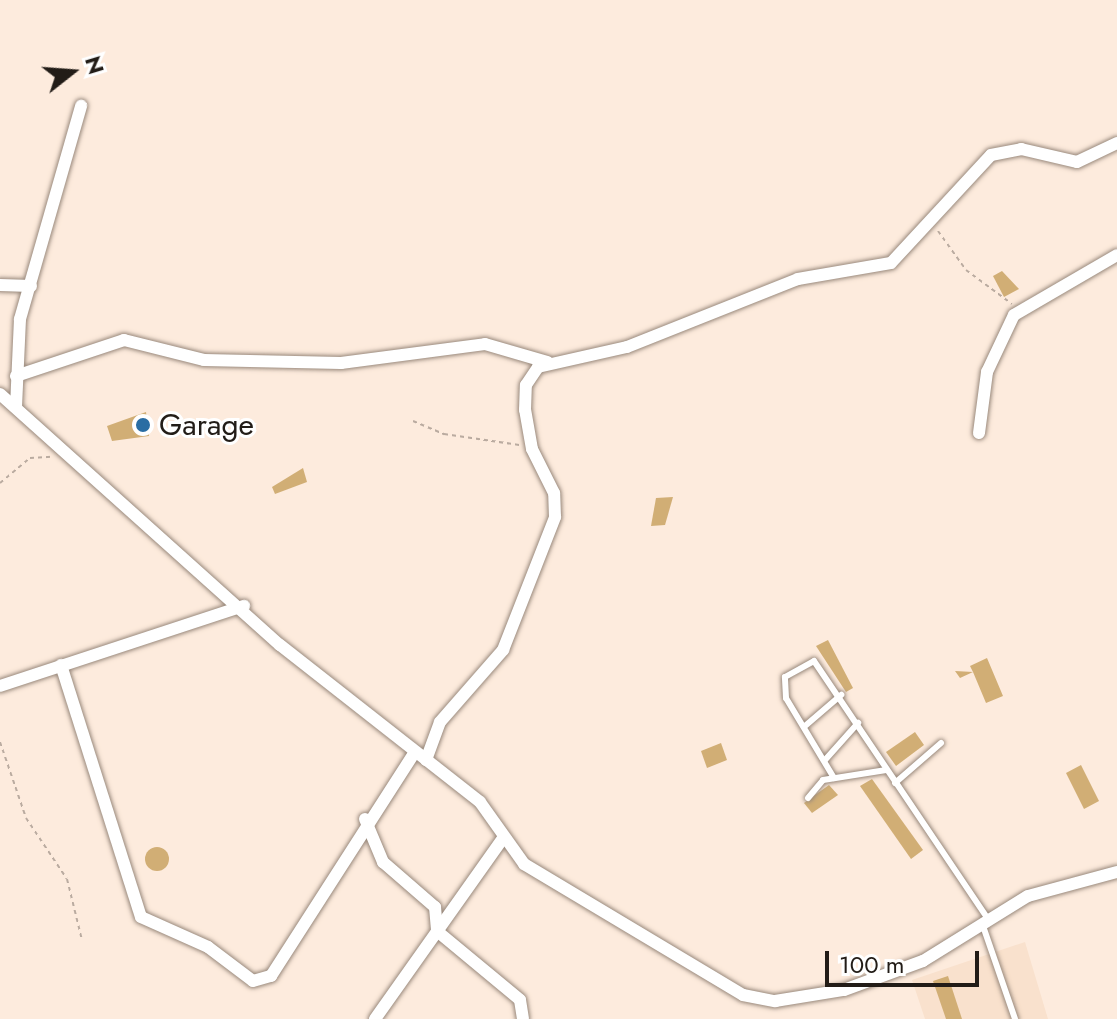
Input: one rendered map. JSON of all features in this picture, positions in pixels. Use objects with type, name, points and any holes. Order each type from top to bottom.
[{"type":"street","points":[[16,407],[16,376],[31,286],[81,106]]},
{"type":"street","points":[[16,376],[124,340],[204,360],[341,363],[485,344],[547,362],[627,347],[798,279],[891,263],[930,227],[950,192],[991,155],[1021,149],[1077,162],[1117,143]]},
{"type":"street","points":[[979,433],[987,372],[1007,325],[1023,309],[1117,255]]},
{"type":"street","points":[[0,285],[31,286]]},
{"type":"street","points":[[426,760],[440,722],[503,650],[548,542],[554,493],[532,449],[526,385],[547,362]]},
{"type":"street","points":[[0,394],[244,606],[280,645],[480,802],[524,864],[588,908],[756,1000],[865,983],[923,961],[985,921],[1045,890],[1117,872]]},
{"type":"street","points":[[0,686],[244,606]]},
{"type":"street","points":[[61,665],[141,917],[208,947],[253,981],[278,966],[365,819],[415,752]]},
{"type":"street","points":[[365,819],[383,862],[435,907],[437,931],[520,1000],[523,1019]]},
{"type":"street","points":[[375,1019],[504,837]]},
{"type":"lane","points":[[834,778],[786,698],[785,677],[818,661],[985,921],[1015,1019]]},
{"type":"lane","points":[[805,726],[841,695]]},
{"type":"lane","points":[[825,760],[858,723]]},
{"type":"lane","points":[[895,783],[941,743]]},
{"type":"lane","points":[[808,798],[818,782],[886,770]]},
{"type":"path","points":[[930,227],[966,270],[1023,309]]},
{"type":"path","points":[[413,421],[444,434],[532,449]]},
{"type":"path","points":[[0,483],[30,458],[56,457]]},
{"type":"path","points":[[0,742],[26,818],[67,879],[82,940]]},
{"type":"shaded area","points":[[1025,942],[1048,1019],[925,1019],[912,980]]},
{"type":"building","points":[[1002,271],[1019,289],[1004,297],[993,276]]},
{"type":"building","points":[[146,412],[149,436],[112,441],[107,426]]},
{"type":"building","points":[[303,468],[307,482],[275,494],[272,487]]},
{"type":"building","points":[[673,497],[665,525],[651,526],[656,498]]},
{"type":"building","points":[[828,640],[853,688],[846,692],[816,646]]},
{"type":"building","points":[[987,658],[1003,696],[986,703],[970,666]]},
{"type":"building","points":[[955,671],[973,672],[960,678]]},
{"type":"building","points":[[915,732],[924,745],[896,766],[886,752]]},
{"type":"building","points":[[721,743],[727,760],[707,768],[701,751]]},
{"type":"building","points":[[1081,765],[1099,801],[1084,809],[1066,773]]},
{"type":"building","points":[[872,779],[923,850],[911,859],[860,786]]},
{"type":"building","points":[[829,785],[838,795],[812,813],[804,803]]},
{"type":"building","points":[[157,847],[168,854],[169,859],[162,870],[157,871],[146,864],[145,859],[152,848]]},
{"type":"building","points":[[948,976],[962,1019],[946,1019],[933,981]]},
{"type":"place","name":"Garage","points":[[143,425]]}]
